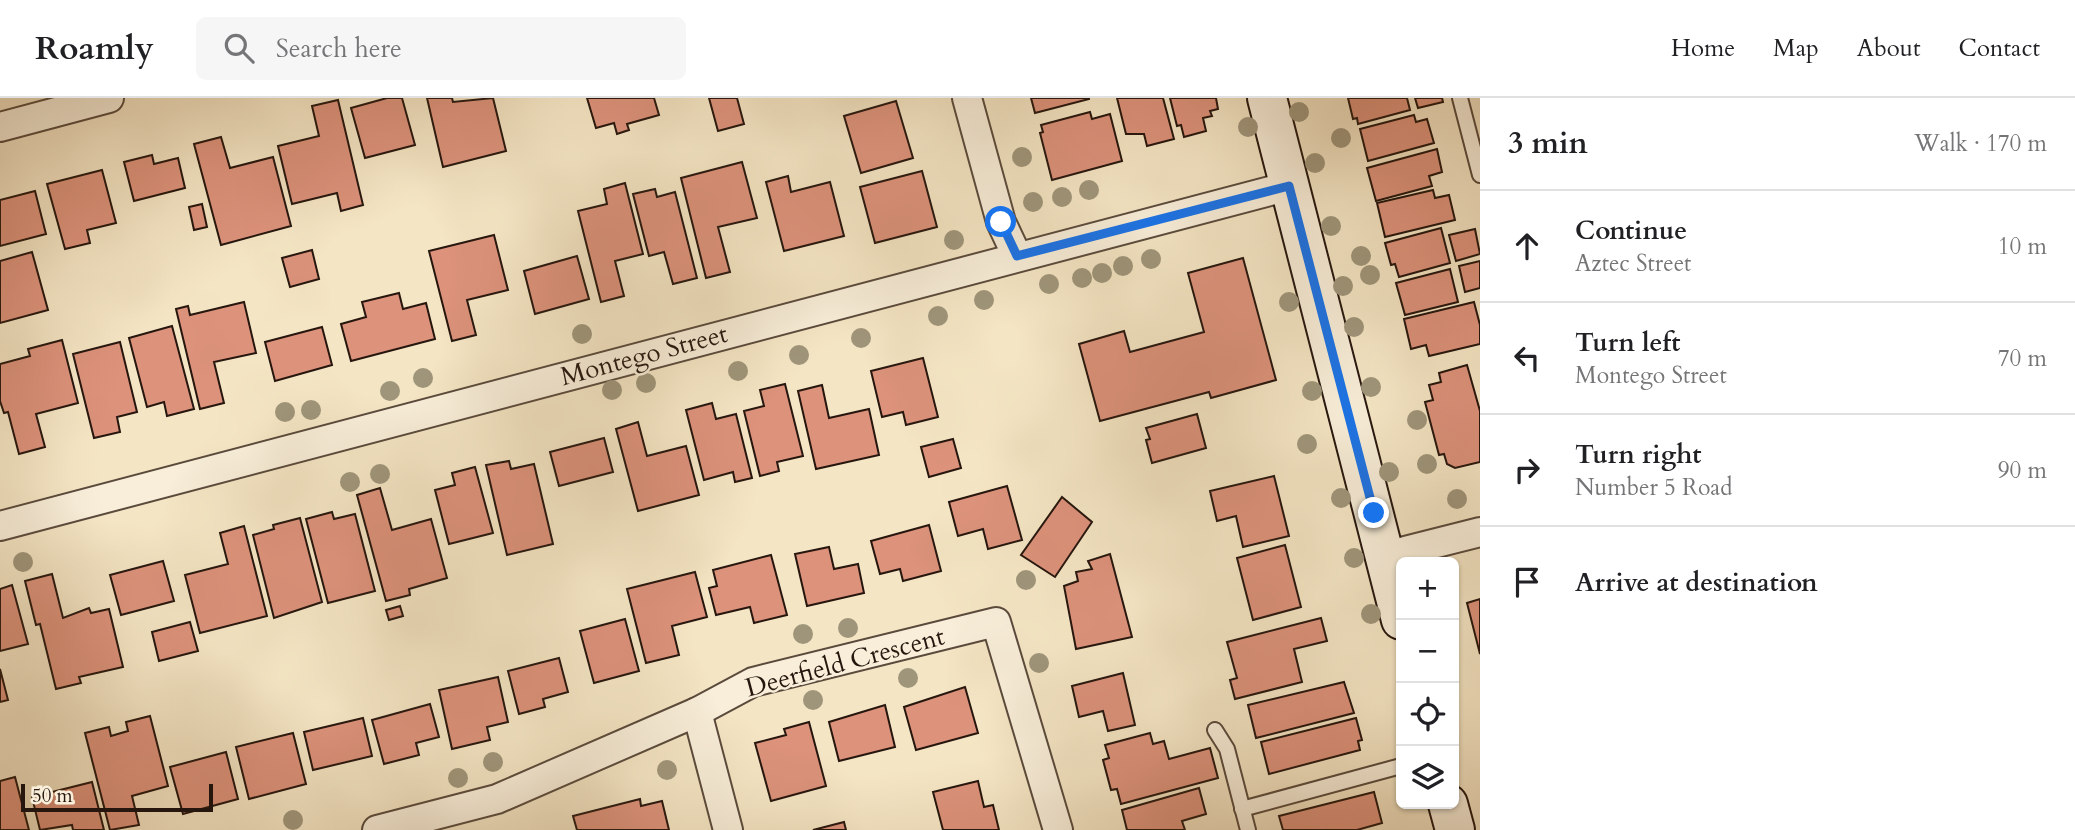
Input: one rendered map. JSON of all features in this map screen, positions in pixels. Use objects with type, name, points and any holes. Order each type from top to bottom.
[{"type":"main road","points":[[1267,98],[1396,600]]},
{"type":"main road","points":[[1449,809],[1455,830]]},
{"type":"street","points":[[0,127],[109,98]]},
{"type":"street","points":[[967,98],[1001,222],[1017,256]]},
{"type":"street","name":"Montego Street","points":[[0,526],[1289,186]]},
{"type":"street","points":[[1385,556],[1480,532]]},
{"type":"street","name":"Deerfield Crescent","points":[[377,830],[497,799],[696,712],[753,682],[996,622],[1058,830]]},
{"type":"street","points":[[696,712],[728,830]]},
{"type":"lane","points":[[1460,98],[1480,175]]},
{"type":"lane","points":[[1215,730],[1227,749],[1248,830]]},
{"type":"lane","points":[[1242,810],[1396,767]]},
{"type":"building","points":[[387,98],[402,98],[415,145],[365,158],[351,108]]},
{"type":"building","points":[[427,98],[452,98],[453,102],[493,98],[506,151],[443,167]]},
{"type":"building","points":[[587,98],[654,98],[659,115],[627,124],[629,130],[617,134],[614,123],[596,128]]},
{"type":"building","points":[[709,98],[737,98],[744,124],[718,131]]},
{"type":"building","points":[[1031,98],[1089,98],[1089,99],[1035,113]]},
{"type":"building","points":[[1117,98],[1163,98],[1174,139],[1147,146],[1144,134],[1126,134]]},
{"type":"building","points":[[1170,98],[1216,98],[1218,109],[1210,111],[1212,116],[1203,118],[1206,131],[1184,137],[1181,125],[1177,126]]},
{"type":"building","points":[[1348,98],[1407,98],[1410,110],[1358,124],[1357,118],[1353,119]]},
{"type":"building","points":[[1415,98],[1442,98],[1443,102],[1418,108]]},
{"type":"building","points":[[338,100],[363,205],[341,211],[337,193],[292,204],[278,146],[319,136],[312,106]]},
{"type":"building","points":[[896,101],[913,158],[861,173],[844,116]]},
{"type":"building","points":[[1090,112],[1092,119],[1110,114],[1122,161],[1052,180],[1040,133],[1043,132],[1041,125]]},
{"type":"building","points":[[1414,115],[1416,122],[1427,119],[1434,143],[1368,161],[1360,129]]},
{"type":"building","points":[[221,137],[230,168],[273,157],[291,226],[221,245],[194,144]]},
{"type":"building","points":[[1437,149],[1442,172],[1429,176],[1432,186],[1376,201],[1367,168]]},
{"type":"building","points":[[152,155],[154,164],[178,158],[185,188],[134,201],[124,162]]},
{"type":"building","points":[[742,162],[757,218],[718,227],[730,272],[706,278],[681,178]]},
{"type":"building","points":[[102,170],[116,223],[87,230],[90,243],[65,249],[47,184]]},
{"type":"building","points":[[922,171],[937,227],[875,243],[860,187]]},
{"type":"building","points":[[788,176],[791,192],[830,182],[844,236],[784,251],[766,182]]},
{"type":"building","points":[[625,183],[643,254],[615,261],[624,296],[601,302],[578,211],[607,204],[604,189]]},
{"type":"building","points":[[655,189],[657,197],[675,192],[697,278],[673,284],[664,252],[649,256],[633,194]]},
{"type":"building","points":[[1433,190],[1435,198],[1449,195],[1455,220],[1385,237],[1377,203]]},
{"type":"building","points":[[35,191],[46,234],[0,246],[0,200]]},
{"type":"building","points":[[202,204],[207,227],[194,230],[189,207]]},
{"type":"building","points":[[1441,228],[1450,263],[1399,277],[1395,264],[1391,265],[1385,243]]},
{"type":"building","points":[[1475,229],[1480,254],[1456,261],[1449,235]]},
{"type":"building","points":[[494,235],[508,290],[467,300],[476,335],[452,341],[429,251]]},
{"type":"building","points":[[312,250],[319,279],[290,287],[282,258]]},
{"type":"building","points":[[32,252],[48,310],[0,323],[0,261]]},
{"type":"building","points":[[577,256],[589,299],[535,314],[524,271]]},
{"type":"building","points":[[1243,258],[1276,380],[1211,398],[1209,392],[1100,421],[1079,344],[1124,331],[1130,352],[1204,332],[1188,273]]},
{"type":"building","points":[[1480,261],[1480,288],[1465,292],[1459,266]]},
{"type":"building","points":[[1450,269],[1458,302],[1405,315],[1396,283]]},
{"type":"building","points":[[399,293],[403,309],[426,303],[435,339],[351,361],[341,324],[366,317],[362,302]]},
{"type":"building","points":[[244,302],[256,353],[214,362],[224,403],[200,409],[176,309],[188,306],[190,315]]},
{"type":"building","points":[[1474,302],[1480,325],[1480,344],[1429,356],[1426,345],[1411,349],[1404,319]]},
{"type":"building","points":[[172,326],[194,409],[167,416],[164,402],[147,407],[129,338]]},
{"type":"building","points":[[322,327],[332,365],[275,381],[265,342]]},
{"type":"building","points":[[62,340],[78,403],[36,414],[45,447],[19,454],[8,412],[4,413],[0,401],[0,364],[30,356],[28,349]]},
{"type":"building","points":[[120,342],[137,412],[117,417],[120,432],[94,438],[73,354]]},
{"type":"building","points":[[923,358],[938,417],[906,425],[903,412],[882,417],[871,371]]},
{"type":"building","points":[[1467,365],[1480,411],[1480,462],[1455,468],[1447,464],[1444,454],[1439,455],[1425,402],[1433,400],[1429,385],[1441,382],[1439,373]]},
{"type":"building","points":[[785,384],[803,456],[777,462],[779,471],[760,476],[744,411],[764,406],[760,390]]},
{"type":"building","points":[[822,385],[829,418],[869,409],[879,455],[816,469],[798,391]]},
{"type":"building","points":[[712,403],[716,419],[736,414],[752,478],[735,482],[733,472],[704,480],[686,410]]},
{"type":"building","points":[[1197,414],[1206,448],[1152,463],[1146,428]]},
{"type":"building","points":[[638,422],[647,456],[686,446],[699,495],[638,511],[616,429]]},
{"type":"building","points":[[604,438],[613,472],[559,486],[550,452]]},
{"type":"building","points":[[953,439],[961,468],[929,477],[921,447]]},
{"type":"building","points":[[509,461],[511,469],[534,464],[553,544],[507,555],[486,465]]},
{"type":"building","points":[[475,467],[493,533],[449,544],[435,490],[455,485],[452,473]]},
{"type":"building","points":[[1274,476],[1289,536],[1243,547],[1236,516],[1217,521],[1210,491]]},
{"type":"building","points":[[1007,486],[1022,540],[988,549],[983,529],[958,536],[949,502]]},
{"type":"building","points":[[380,488],[392,530],[431,519],[447,578],[409,589],[410,595],[386,601],[357,495]]},
{"type":"building","points":[[1062,497],[1092,522],[1055,577],[1021,555]]},
{"type":"building","points":[[332,512],[334,519],[355,514],[375,591],[328,603],[306,519]]},
{"type":"building","points":[[300,518],[322,602],[274,618],[253,535],[274,529],[273,525]]},
{"type":"building","points":[[929,525],[941,571],[903,581],[900,569],[880,574],[871,541]]},
{"type":"building","points":[[244,526],[267,616],[200,633],[185,575],[228,564],[220,533]]},
{"type":"building","points":[[1285,545],[1301,607],[1253,620],[1237,558]]},
{"type":"building","points":[[829,547],[834,569],[858,564],[864,593],[807,606],[795,554]]},
{"type":"building","points":[[1110,554],[1132,637],[1076,649],[1064,586],[1078,581],[1076,572],[1092,569],[1088,561]]},
{"type":"building","points":[[771,555],[787,615],[754,623],[750,607],[716,615],[709,588],[717,586],[713,570]]},
{"type":"building","points":[[163,561],[174,601],[121,615],[110,575]]},
{"type":"building","points":[[695,572],[707,617],[672,626],[679,655],[646,663],[627,589]]},
{"type":"building","points":[[52,574],[63,618],[89,608],[91,613],[109,609],[123,667],[79,677],[81,683],[56,689],[40,624],[36,625],[25,581]]},
{"type":"building","points":[[12,585],[28,644],[0,651],[0,589]]},
{"type":"building","points":[[1480,599],[1480,654],[1467,603]]},
{"type":"building","points":[[400,606],[403,616],[389,620],[386,610]]},
{"type":"building","points":[[1321,618],[1327,641],[1294,649],[1302,682],[1235,699],[1230,680],[1237,678],[1227,642]]},
{"type":"building","points":[[625,619],[639,671],[594,683],[580,631]]},
{"type":"building","points":[[190,622],[198,651],[159,661],[152,632]]},
{"type":"building","points":[[559,658],[568,692],[543,699],[545,707],[519,714],[508,671]]},
{"type":"building","points":[[0,669],[8,700],[0,702]]},
{"type":"building","points":[[1123,673],[1135,725],[1108,731],[1103,711],[1079,717],[1072,686]]},
{"type":"building","points":[[498,677],[508,722],[487,727],[490,740],[452,749],[439,690]]},
{"type":"building","points":[[1344,682],[1354,713],[1256,738],[1248,705]]},
{"type":"building","points":[[965,687],[978,733],[916,750],[904,707]]},
{"type":"building","points":[[430,704],[439,737],[416,743],[419,755],[384,764],[372,720]]},
{"type":"building","points":[[885,705],[895,747],[839,761],[829,722]]},
{"type":"building","points":[[150,716],[168,786],[132,796],[139,825],[110,830],[85,733],[109,727],[111,736],[128,731],[126,722]]},
{"type":"building","points":[[363,718],[372,756],[313,770],[304,732]]},
{"type":"building","points":[[1356,718],[1362,740],[1358,741],[1360,750],[1269,774],[1261,742]]},
{"type":"building","points":[[809,722],[826,786],[771,801],[755,743],[786,735],[784,729]]},
{"type":"building","points":[[293,733],[306,784],[249,799],[236,747]]},
{"type":"building","points":[[1150,733],[1153,744],[1164,741],[1169,759],[1210,748],[1218,778],[1121,804],[1117,789],[1111,790],[1103,760],[1109,758],[1105,745]]},
{"type":"building","points":[[226,752],[238,799],[183,814],[170,767]]},
{"type":"building","points":[[15,777],[29,830],[0,830],[0,781]]},
{"type":"building","points":[[978,781],[984,807],[993,805],[999,830],[943,830],[933,792]]},
{"type":"building","points":[[92,782],[104,830],[73,830],[72,825],[40,830],[32,797]]},
{"type":"building","points":[[1199,788],[1206,814],[1182,821],[1185,830],[1127,830],[1122,810]]},
{"type":"building","points":[[1374,792],[1382,823],[1357,830],[1283,830],[1279,816]]},
{"type":"building","points":[[640,799],[641,806],[662,801],[669,830],[577,830],[573,816]]},
{"type":"building","points":[[844,822],[846,830],[813,830]]},
{"type":"route","points":[[1001,222],[1017,256],[1289,186],[1374,513]]}]
